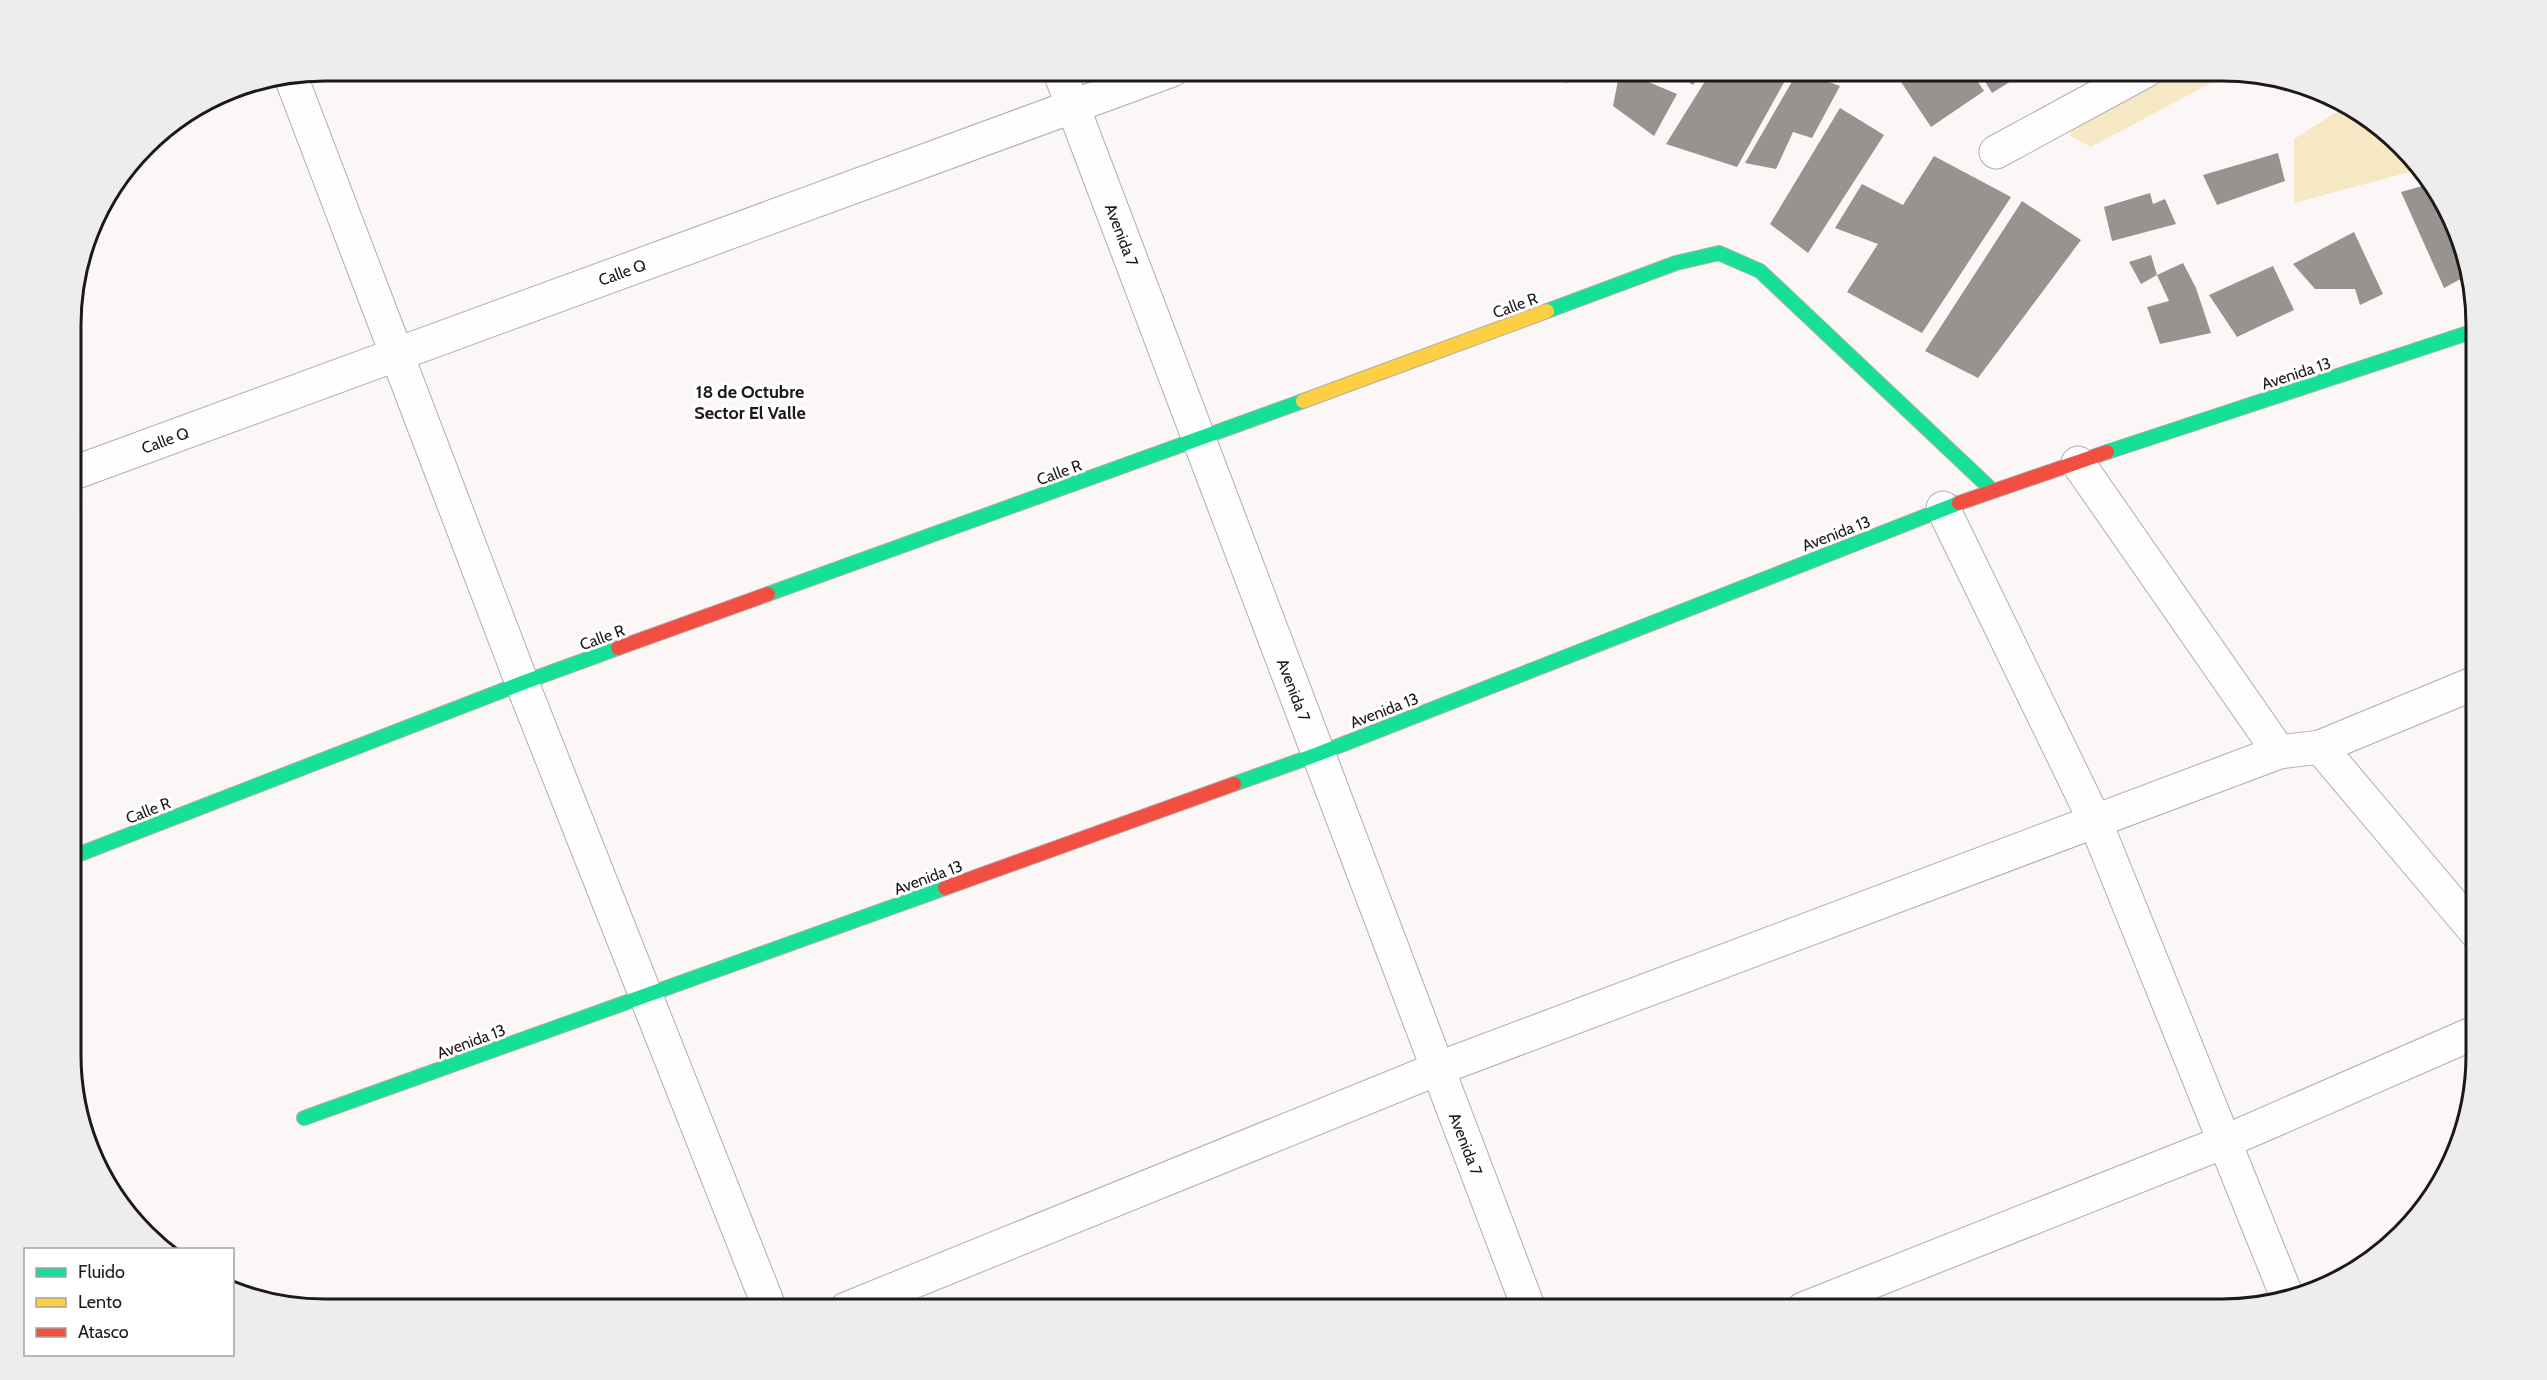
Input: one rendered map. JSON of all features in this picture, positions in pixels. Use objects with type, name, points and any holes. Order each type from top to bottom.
[{"type":"street","name":"Avenida 7","points":[[1063,81],[1525,1299]]},
{"type":"street","name":"Calle Q","points":[[81,470],[1143,81]]},
{"type":"street","points":[[1996,152],[2127,81]]},
{"type":"street","points":[[293,83],[522,683],[766,1299]]},
{"type":"street","name":"Calle R","points":[[81,854],[522,683],[1199,440],[1676,263],[1719,253],[1760,271],[1992,490]]},
{"type":"street","name":"Avenida 13","points":[[304,1118],[1318,754],[1992,490],[2466,334]]},
{"type":"street","points":[[2078,463],[2279,752]]},
{"type":"street","points":[[1943,508],[2095,821],[2285,1291]]},
{"type":"street","points":[[871,1299],[1437,1069],[2279,752],[2320,747],[2466,687]]},
{"type":"street","points":[[2320,747],[2466,920]]},
{"type":"street","points":[[1828,1299],[2224,1142],[2466,1036]]},
{"type":"shaded area","points":[[2160,81],[2214,81],[2091,147],[2070,136],[2074,123]]},
{"type":"shaded area","points":[[2339,111],[2371,131],[2395,152],[2412,171],[2294,203],[2294,139]]},
{"type":"building","points":[[1618,81],[1646,81],[1677,94],[1654,136],[1613,106]]},
{"type":"building","points":[[1705,81],[1785,81],[1737,167],[1666,144]]},
{"type":"building","points":[[1792,81],[1826,81],[1840,86],[1812,138],[1793,132],[1776,169],[1745,163]]},
{"type":"building","points":[[1900,81],[1977,81],[1984,91],[1931,127]]},
{"type":"building","points":[[1985,81],[2011,81],[1992,93]]},
{"type":"building","points":[[1840,108],[1884,135],[1808,253],[1770,224]]},
{"type":"building","points":[[2278,153],[2285,181],[2217,205],[2203,175]]},
{"type":"building","points":[[1934,156],[2011,197],[1922,333],[1847,292],[1878,244],[1835,228],[1862,184],[1903,205]]},
{"type":"building","points":[[2423,186],[2447,231],[2461,279],[2444,288],[2401,192]]},
{"type":"building","points":[[2150,193],[2153,204],[2165,199],[2176,224],[2112,241],[2104,207]]},
{"type":"building","points":[[2022,201],[2081,240],[1978,378],[1925,351]]},
{"type":"building","points":[[2354,232],[2383,294],[2360,305],[2355,289],[2315,289],[2293,264]]},
{"type":"building","points":[[2151,255],[2157,275],[2141,284],[2129,262]]},
{"type":"building","points":[[2183,263],[2196,288],[2211,333],[2160,344],[2147,307],[2169,301],[2157,275]]},
{"type":"building","points":[[2273,266],[2294,310],[2237,337],[2209,295]]},
{"type":"traffic: fast","points":[[1547,311],[1676,263],[1719,253],[1760,271],[1992,490]]},
{"type":"traffic: fast","points":[[2107,452],[2466,334]]},
{"type":"traffic: fast","points":[[768,594],[1303,401]]},
{"type":"traffic: fast","points":[[1234,784],[1318,754],[1959,503]]},
{"type":"traffic: fast","points":[[81,854],[618,648]]},
{"type":"traffic: fast","points":[[304,1118],[945,888]]},
{"type":"traffic: slow","points":[[1303,401],[1547,311]]},
{"type":"traffic: jam","points":[[1959,503],[2107,452]]},
{"type":"traffic: jam","points":[[618,648],[768,594]]},
{"type":"traffic: jam","points":[[945,888],[1234,784]]},
{"type":"district","name":"18 de Octubre Sector El Valle","points":[[750,402]]}]
